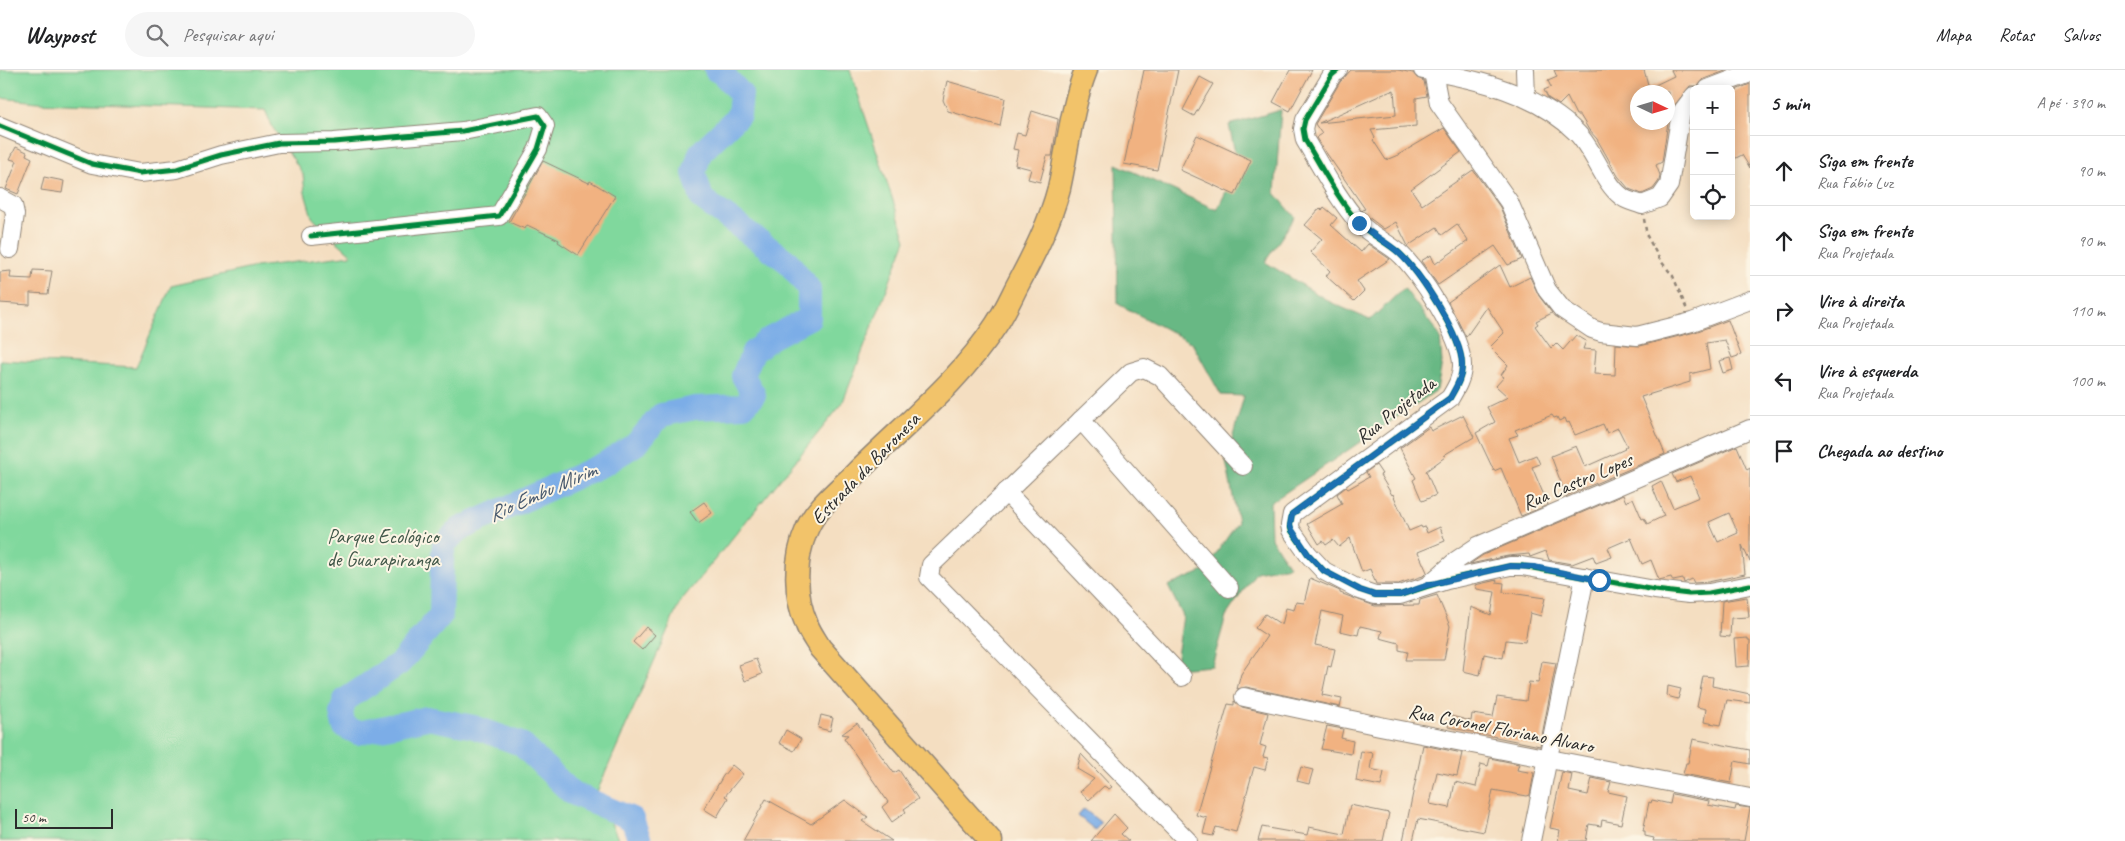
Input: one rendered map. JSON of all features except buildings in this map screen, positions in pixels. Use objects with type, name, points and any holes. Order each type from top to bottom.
[{"type":"main road","name":"Estrada da Baronesa","points":[[991,841],[820,648],[807,626],[800,606],[798,573],[800,548],[807,527],[823,506],[938,395],[963,368],[996,324],[1028,266],[1048,222],[1059,188],[1075,105],[1086,70]]},
{"type":"street","name":"Rua Projetada","points":[[1338,70],[1332,75],[1305,120],[1303,129],[1305,140],[1345,205],[1359,223],[1399,252],[1426,284],[1462,354],[1462,367],[1460,380],[1450,398],[1292,514],[1290,525],[1308,554],[1324,571],[1360,590],[1375,595],[1394,596],[1428,585],[1510,566],[1534,567],[1655,590],[1689,594],[1709,593],[1750,584]]},
{"type":"street","points":[[1525,70],[1526,98]]},
{"type":"street","points":[[1428,71],[1486,83],[1526,98],[1568,125],[1589,147],[1620,195],[1642,205],[1660,198],[1669,185],[1681,113],[1690,101]]},
{"type":"street","points":[[1428,71],[1439,103],[1508,202],[1547,290],[1562,309],[1592,329],[1613,334],[1637,336],[1692,322],[1749,295]]},
{"type":"street","points":[[1718,85],[1750,73]]},
{"type":"street","points":[[0,126],[92,164],[140,173],[177,169],[221,156],[279,143],[334,142],[463,131],[538,116],[545,126],[538,149],[499,216],[311,236]]},
{"type":"street","points":[[0,198],[14,205],[15,214],[10,249]]},
{"type":"street","points":[[1188,841],[929,577],[931,565],[1131,372],[1144,368],[1160,376],[1243,466]]},
{"type":"street","points":[[1081,420],[1229,588]]},
{"type":"street","name":"Rua Castro Lopes","points":[[1428,585],[1457,560],[1478,546],[1750,429]]},
{"type":"street","points":[[1006,492],[1182,677]]},
{"type":"street","points":[[1531,841],[1585,577]]},
{"type":"street","name":"Rua Coronel Floriano Alvaro","points":[[1244,697],[1750,798]]},
{"type":"path","points":[[1642,205],[1647,236],[1660,260],[1673,276],[1692,322]]},
{"type":"green space","name":"Parque Ecológico de Guarapiranga","points":[[0,70],[850,70],[906,240],[842,404],[680,602],[597,792],[619,841],[0,841],[0,360],[136,367],[171,286],[256,267],[352,255],[312,217],[305,193],[303,174],[273,128],[265,110],[38,102],[0,98]]},
{"type":"green space","points":[[1281,110],[1275,193],[1295,217],[1265,262],[1330,302],[1370,320],[1404,288],[1440,336],[1442,363],[1437,390],[1270,503],[1271,538],[1289,566],[1256,572],[1226,616],[1212,666],[1175,669],[1183,616],[1168,586],[1204,571],[1238,522],[1226,461],[1244,396],[1221,395],[1192,343],[1118,304],[1116,164],[1217,210],[1238,167],[1229,125]]},
{"type":"water","points":[[1084,809],[1101,823],[1095,830],[1078,816]]},
{"type":"waterway","name":"Rio Embu Mirim","points":[[640,841],[632,819],[572,793],[521,744],[474,727],[427,718],[358,733],[344,726],[341,713],[345,700],[400,663],[441,615],[444,544],[460,529],[604,464],[636,444],[661,415],[695,408],[744,406],[754,395],[743,376],[753,352],[771,338],[809,318],[809,289],[788,262],[702,199],[694,173],[700,153],[739,115],[741,94],[721,72],[716,70]]},
{"type":"cycle path","points":[[1338,70],[1332,75],[1305,120],[1303,129],[1305,140],[1330,183],[1359,223],[1398,252],[1428,289],[1455,339],[1460,354],[1462,370],[1450,398],[1292,514],[1291,530],[1308,554],[1324,571],[1360,590],[1375,595],[1400,595],[1447,580],[1510,566],[1522,566],[1655,590],[1689,594],[1709,593],[1750,585]]},
{"type":"cycle path","points":[[0,126],[92,164],[140,173],[177,169],[221,155],[279,143],[334,142],[463,131],[538,116],[545,126],[538,149],[499,216],[311,236]]},
{"type":"route","points":[[1359,223],[1399,252],[1426,284],[1462,354],[1460,380],[1450,398],[1292,514],[1290,525],[1292,530],[1308,554],[1324,571],[1360,590],[1375,595],[1400,595],[1428,585],[1510,566],[1534,567],[1599,580]]}]
